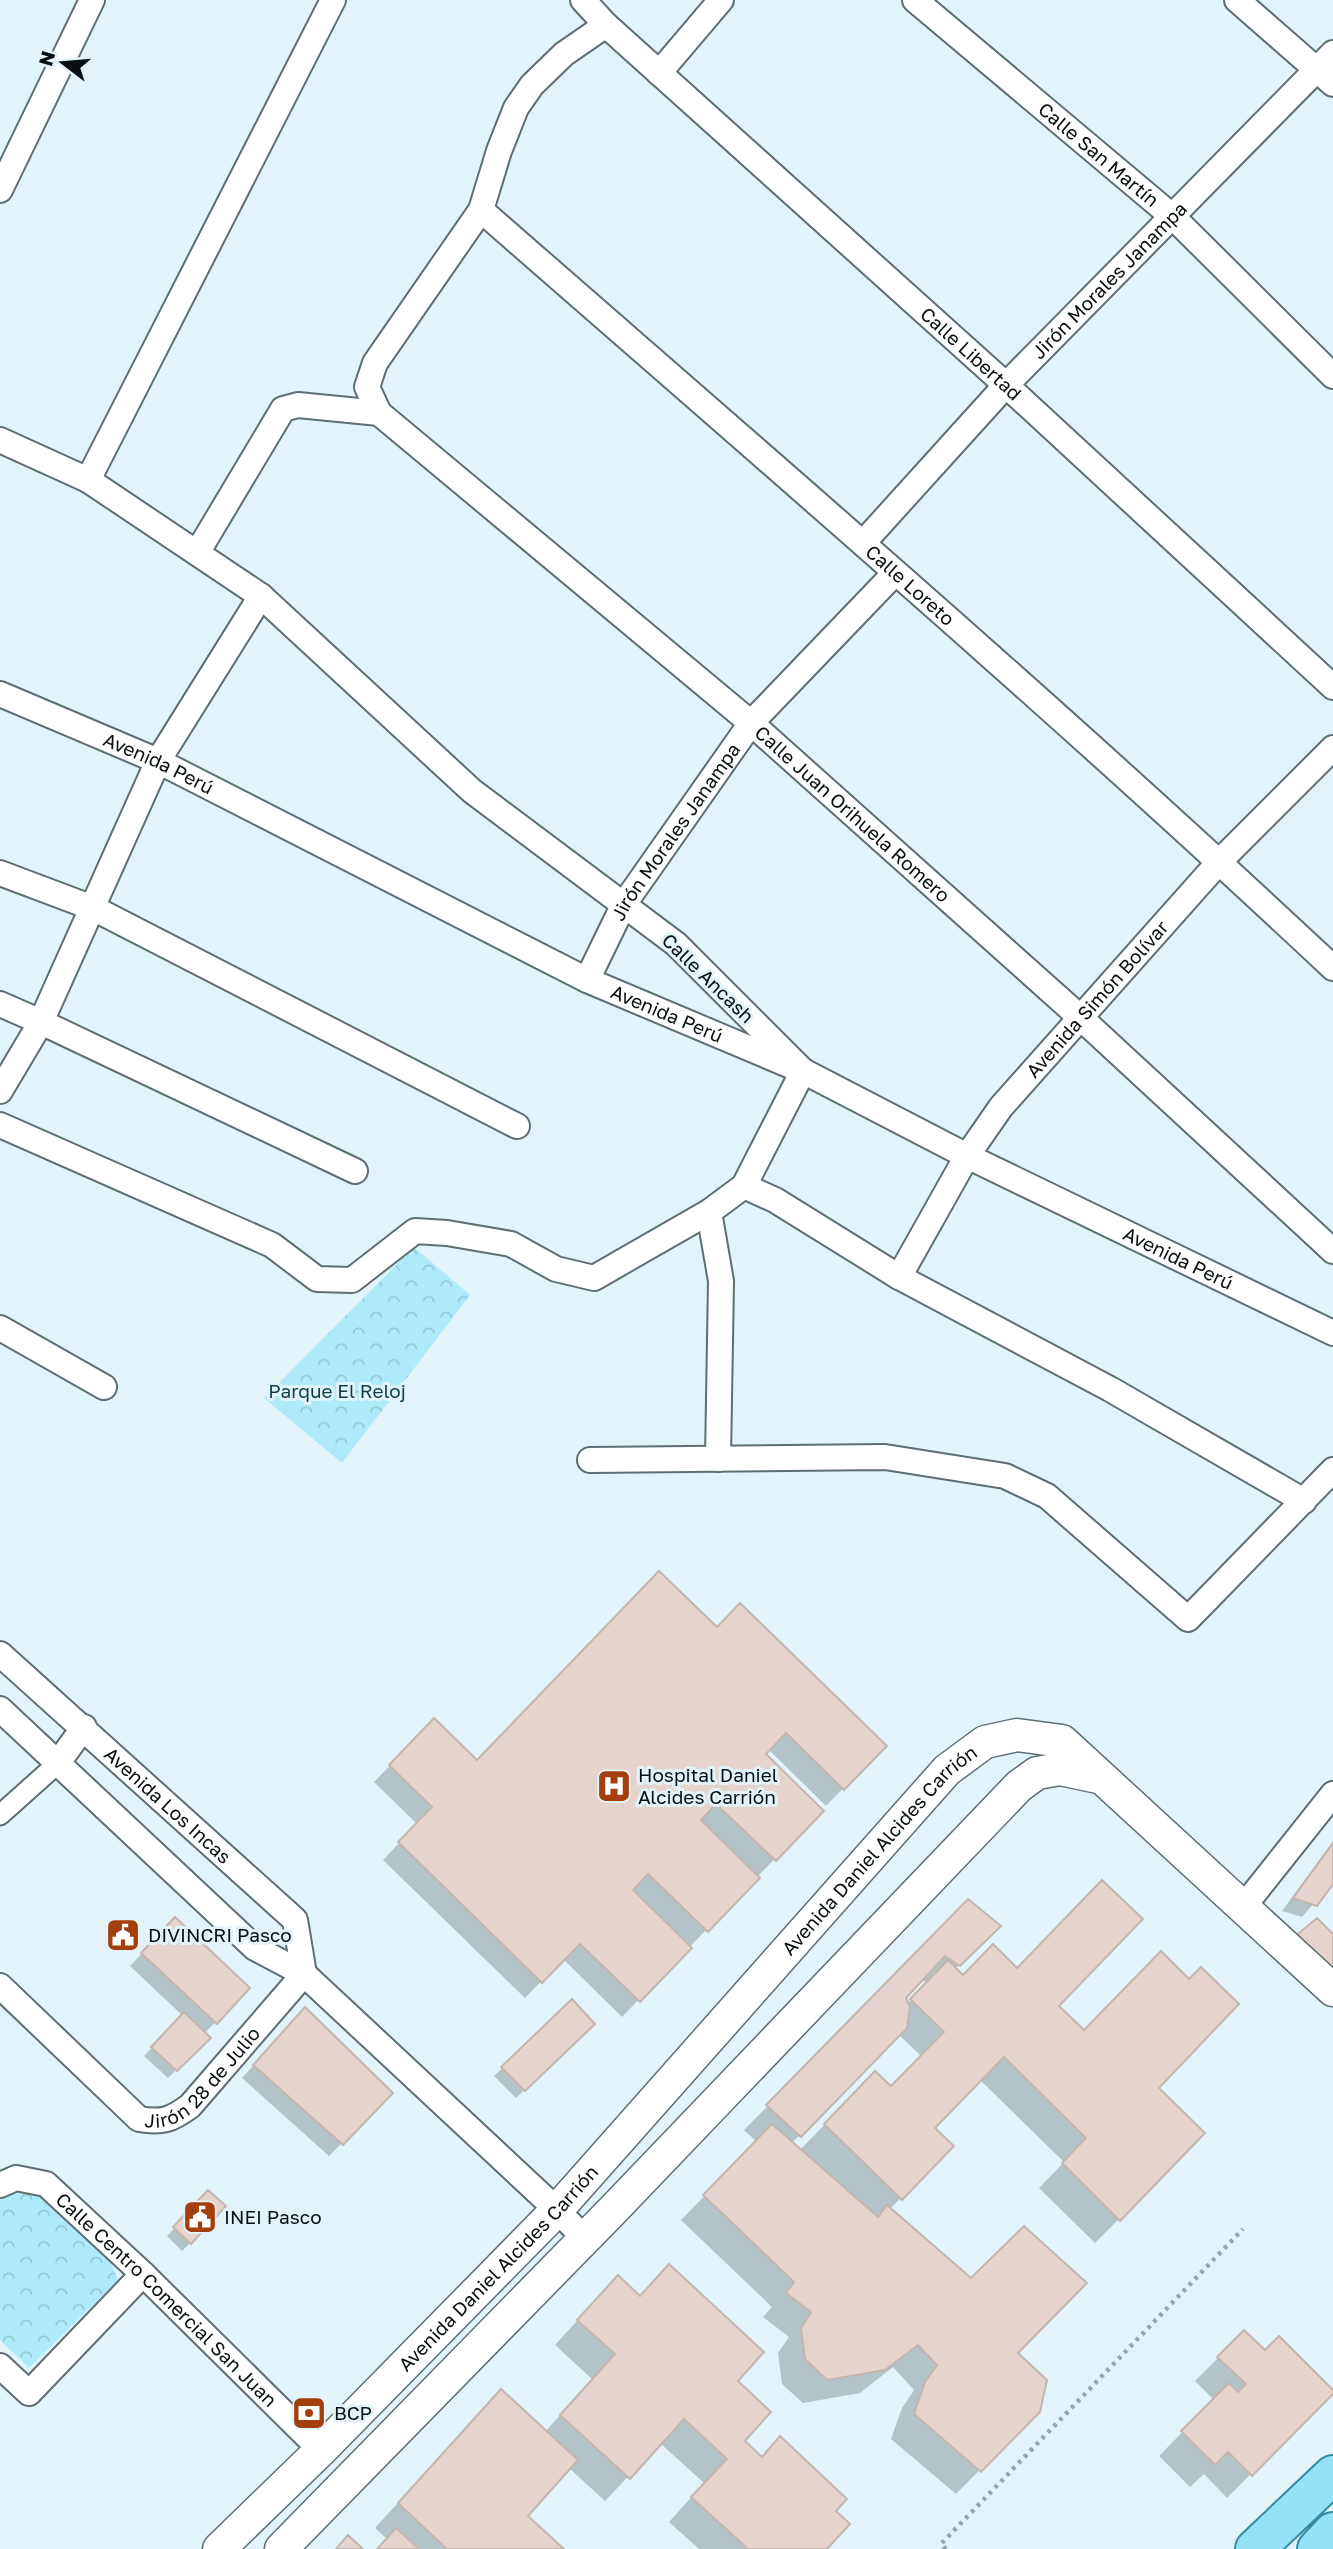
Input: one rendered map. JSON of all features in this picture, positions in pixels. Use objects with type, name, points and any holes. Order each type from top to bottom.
[{"type":"main road","points":[[1255,2549],[1333,2475]]},
{"type":"main road","points":[[1317,2549],[1333,2532]]},
{"type":"street","points":[[0,190],[92,0]]},
{"type":"street","points":[[88,480],[333,0]]},
{"type":"street","name":"Calle Libertad","points":[[583,0],[606,25],[1006,385],[1333,687]]},
{"type":"street","points":[[659,73],[721,0]]},
{"type":"street","name":"Calle San Martín","points":[[915,0],[1173,217],[1333,376]]},
{"type":"street","points":[[1237,0],[1328,69]]},
{"type":"street","points":[[481,210],[499,151],[516,108],[532,85],[564,54],[606,25]]},
{"type":"street","name":"Jirón Morales Janampa","points":[[863,543],[1006,385],[1173,217],[1328,69]]},
{"type":"street","name":"Calle Juan Orihuela Romero","points":[[481,210],[375,363],[367,387],[379,413],[751,723],[1082,1019],[1333,1251]]},
{"type":"street","name":"Calle Loreto","points":[[481,210],[863,543],[1219,862],[1333,968]]},
{"type":"street","points":[[197,553],[282,409],[298,405],[379,413]]},
{"type":"street","name":"Calle Ancash","points":[[0,440],[88,480],[261,596],[472,791],[676,944],[803,1071]]},
{"type":"street","name":"Jirón Morales Janampa","points":[[587,980],[624,904],[751,723],[895,573]]},
{"type":"street","points":[[0,1091],[41,1022],[158,761],[261,596]]},
{"type":"street","name":"Avenida Perú","points":[[0,694],[158,761],[587,980],[803,1071],[967,1156],[1333,1333]]},
{"type":"street","name":"Avenida Simón Bolívar","points":[[899,1277],[967,1156],[1001,1107],[1219,862],[1333,748]]},
{"type":"street","points":[[0,873],[93,908],[517,1126]]},
{"type":"street","points":[[0,1004],[355,1171]]},
{"type":"street","points":[[0,1125],[272,1245],[317,1279],[352,1280],[415,1231],[447,1233],[511,1244],[556,1269],[594,1278],[709,1212],[744,1186],[803,1071]]},
{"type":"street","points":[[744,1186],[775,1200],[899,1277],[1110,1389],[1304,1501]]},
{"type":"street","points":[[709,1212],[721,1281],[718,1459]]},
{"type":"street","points":[[0,1328],[104,1387]]},
{"type":"street","points":[[590,1460],[885,1457],[1005,1476],[1047,1496],[1188,1619],[1333,1470]]},
{"type":"street","name":"Avenida Los Incas","points":[[0,1654],[295,1920],[304,1975]]},
{"type":"street","points":[[0,1709],[255,1948],[304,1975],[585,2239]]},
{"type":"street","points":[[0,1815],[57,1764],[83,1727]]},
{"type":"street","name":"Avenida Daniel Alcides Carrión","points":[[219,2549],[321,2451],[557,2210],[947,1770],[985,1742],[1017,1735],[1062,1741],[1098,1777],[1244,1906],[1333,1990]]},
{"type":"street","points":[[281,2549],[585,2239],[1019,1786],[1037,1773],[1060,1769],[1098,1777]]},
{"type":"street","points":[[1244,1906],[1333,1794]]},
{"type":"street","name":"Jirón 28 de Julio","points":[[0,1986],[139,2119],[157,2122],[174,2117],[190,2106],[304,1975]]},
{"type":"street","name":"Calle Centro Comercial San Juan","points":[[0,2185],[16,2178],[46,2184],[143,2274],[321,2451]]},
{"type":"street","points":[[0,2366],[29,2393],[143,2274]]},
{"type":"street","points":[[450,2319],[478,2348]]},
{"type":"path","points":[[936,2549],[1243,2229]]},
{"type":"path","points":[[941,2544],[946,2549]]},
{"type":"green space","name":"Parque El Reloj","points":[[414,1247],[470,1295],[342,1463],[264,1398]]},
{"type":"green space","points":[[14,2186],[34,2190],[106,2250],[118,2280],[29,2368],[0,2340],[0,2194]]},
{"type":"building","points":[[659,1571],[717,1627],[740,1603],[887,1746],[844,1790],[786,1733],[766,1754],[824,1811],[776,1861],[716,1804],[701,1820],[760,1878],[708,1932],[648,1874],[633,1890],[692,1948],[640,2002],[580,1944],[542,1983],[398,1842],[432,1807],[389,1765],[434,1718],[477,1760]]},
{"type":"building","points":[[1333,1843],[1333,1884],[1317,1906],[1293,1898]]},
{"type":"building","points":[[1102,1880],[1143,1919],[1059,2006],[1084,2030],[1161,1951],[1189,1979],[1201,1967],[1239,2004],[1159,2088],[1205,2133],[1120,2221],[1062,2163],[1086,2138],[1004,2057],[935,2128],[954,2146],[902,2200],[824,2124],[875,2071],[891,2086],[944,2032],[910,1999],[948,1960],[963,1975],[993,1944],[1017,1968]]},
{"type":"building","points":[[968,1899],[1001,1926],[960,1966],[945,1956],[906,1998],[910,2007],[907,2028],[801,2137],[766,2105]]},
{"type":"building","points":[[175,1917],[250,1988],[217,2024],[141,1953]]},
{"type":"building","points":[[1317,1918],[1333,1934],[1333,1974],[1293,1938]]},
{"type":"building","points":[[572,1999],[595,2024],[525,2091],[501,2067]]},
{"type":"building","points":[[305,2007],[393,2093],[343,2145],[253,2065]]},
{"type":"building","points":[[184,2012],[211,2038],[177,2071],[151,2047]]},
{"type":"building","points":[[772,2124],[878,2217],[887,2205],[971,2278],[1024,2226],[1087,2283],[1018,2353],[1047,2380],[1040,2412],[981,2472],[914,2414],[925,2382],[937,2365],[918,2345],[885,2370],[827,2380],[805,2359],[801,2328],[811,2312],[786,2293],[794,2282],[703,2195]]},
{"type":"building","name":"INEI Pasco","points":[[208,2190],[226,2206],[191,2244],[173,2227]]},
{"type":"building","points":[[669,2264],[764,2352],[738,2381],[771,2412],[745,2441],[762,2457],[780,2436],[847,2499],[836,2511],[850,2524],[827,2549],[748,2549],[691,2497],[727,2459],[684,2419],[630,2479],[560,2415],[615,2354],[577,2320],[618,2275],[640,2296]]},
{"type":"building","points":[[1244,2330],[1265,2350],[1279,2336],[1333,2390],[1333,2394],[1252,2476],[1228,2452],[1215,2465],[1181,2431],[1229,2383],[1238,2392],[1246,2384],[1217,2357]]},
{"type":"building","points":[[501,2389],[578,2460],[528,2516],[564,2549],[447,2549],[398,2503]]},
{"type":"building","points":[[396,2528],[419,2549],[377,2549]]},
{"type":"building","points":[[348,2535],[363,2549],[336,2549]]},
{"type":"place","name":"Hospital Daniel Alcides Carrión","points":[[614,1786]]},
{"type":"place","name":"DIVINCRI Pasco","points":[[123,1935]]},
{"type":"place","name":"INEI Pasco","points":[[200,2217]]},
{"type":"place","name":"BCP","points":[[309,2413]]}]
